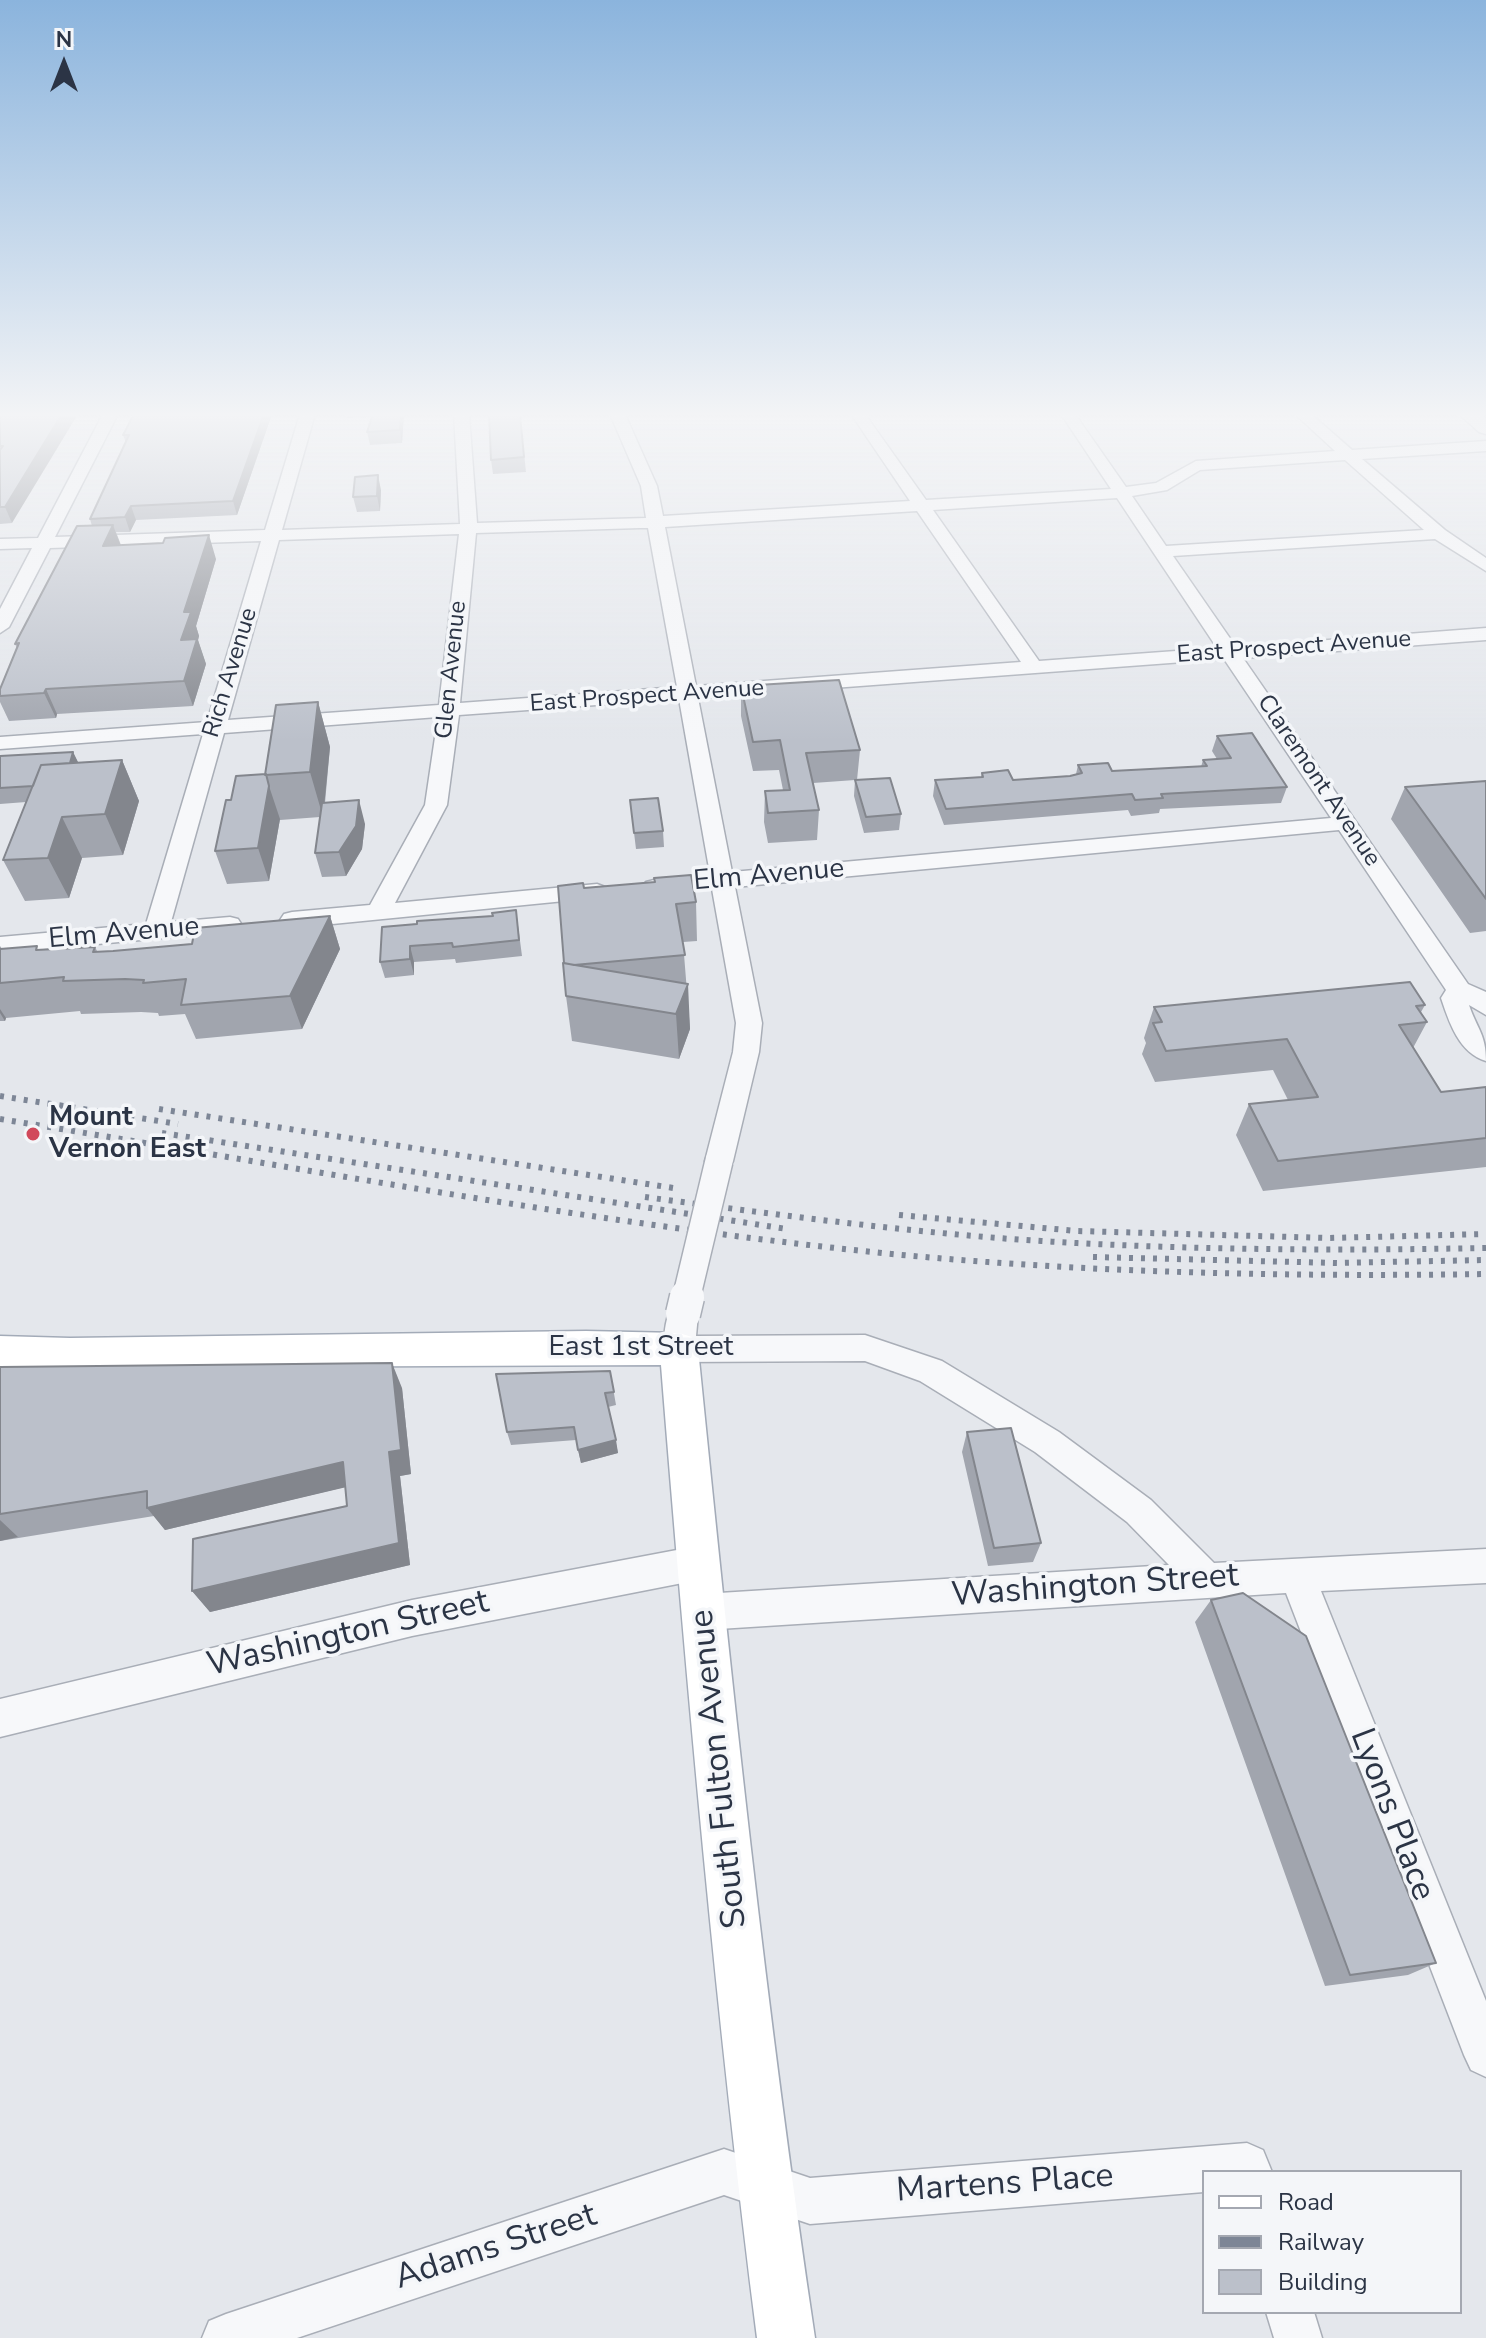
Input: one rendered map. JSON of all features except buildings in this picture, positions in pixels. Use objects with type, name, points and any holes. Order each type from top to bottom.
[{"type":"main road","name":"East 1st Street","points":[[0,1352],[70,1354],[586,1347],[681,1331]]},
{"type":"main road","name":"South Fulton Avenue","points":[[681,1331],[703,1612],[765,2186],[786,2338]]},
{"type":"street","points":[[0,627],[54,523]]},
{"type":"street","name":"Rich Avenue","points":[[156,932],[275,523]]},
{"type":"street","name":"Glen Avenue","points":[[378,912],[436,805],[468,523]]},
{"type":"street","points":[[0,544],[621,523]]},
{"type":"street","name":"South Fulton Avenue","points":[[655,523],[749,1023],[746,1052],[681,1331]]},
{"type":"street","points":[[936,523],[1034,667]]},
{"type":"street","name":"Claremont Avenue","points":[[1144,523],[1459,990],[1476,997],[1486,1006]]},
{"type":"street","points":[[1426,523],[1486,566]]},
{"type":"street","points":[[1164,551],[1439,534]]},
{"type":"street","name":"East Prospect Avenue","points":[[0,743],[1486,634]]},
{"type":"street","name":"Elm Avenue","points":[[0,945],[1347,823]]},
{"type":"street","name":"Claremont Avenue","points":[[1459,990],[1454,998],[1460,1017],[1468,1035],[1486,1052]]},
{"type":"street","name":"East 1st Street","points":[[681,1331],[865,1348],[931,1371],[1047,1442],[1139,1511],[1207,1580]]},
{"type":"street","name":"Washington Street","points":[[0,1718],[412,1618],[698,1563]]},
{"type":"street","name":"Washington Street","points":[[703,1612],[1486,1566]]},
{"type":"street","name":"Lyons Place","points":[[1297,1575],[1486,2055]]},
{"type":"street","name":"Adams Street","points":[[226,2338],[724,2172],[765,2186]]},
{"type":"street","name":"Martens Place","points":[[765,2186],[810,2201],[1202,2172]]},
{"type":"street","points":[[1291,2314],[1298,2338]]},
{"type":"railway","points":[[0,1096],[178,1124]]},
{"type":"railway","points":[[159,1109],[680,1189]]},
{"type":"railway","points":[[0,1119],[557,1211],[892,1254],[1040,1266],[1189,1272],[1486,1274]]},
{"type":"railway","points":[[162,1133],[787,1229]]},
{"type":"railway","points":[[645,1197],[882,1227],[1025,1240],[1255,1249],[1486,1248]]},
{"type":"railway","points":[[899,1215],[1077,1231],[1329,1238],[1486,1234]]},
{"type":"railway","points":[[1093,1257],[1337,1263],[1486,1260]]},
{"type":"place","name":"Mount Vernon East","points":[[33,1134]]}]
